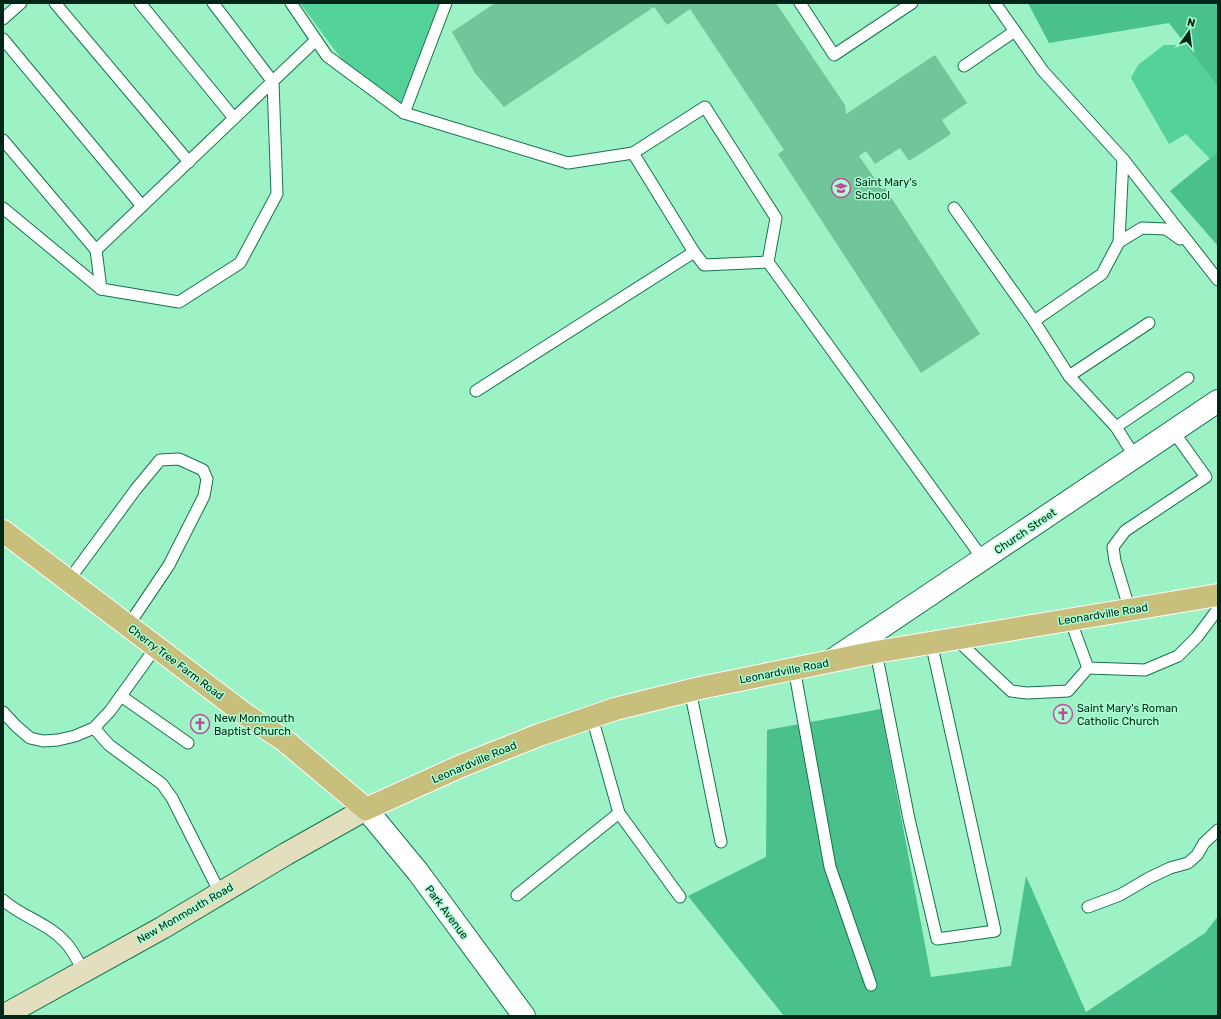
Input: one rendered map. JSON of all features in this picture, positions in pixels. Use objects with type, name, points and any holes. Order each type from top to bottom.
[{"type":"main road","name":"Cherry Tree Farm Road","points":[[5,538],[69,580],[246,714],[284,740],[366,809]]},
{"type":"main road","name":"Leonardville Road","points":[[366,809],[461,766],[539,735],[615,709],[690,690],[794,668],[931,642],[1218,595]]},
{"type":"main road","name":"New Monmouth Road","points":[[3,1016],[162,928],[286,854],[366,809]]},
{"type":"street","name":"Church Street","points":[[831,661],[1218,401]]},
{"type":"street","name":"Park Avenue","points":[[366,809],[418,872],[524,1016]]},
{"type":"lane","points":[[3,19],[21,3]]},
{"type":"lane","points":[[56,3],[188,162]]},
{"type":"lane","points":[[140,3],[234,118]]},
{"type":"lane","points":[[3,208],[101,289],[179,302],[240,263],[277,194],[273,82],[213,3]]},
{"type":"lane","points":[[291,3],[327,56],[404,113],[568,163],[633,153],[705,107],[776,218],[768,262],[984,559]]},
{"type":"lane","points":[[404,113],[446,3]]},
{"type":"lane","points":[[800,3],[834,55],[912,3]]},
{"type":"lane","points":[[995,3],[1043,71],[1123,159],[1218,280]]},
{"type":"lane","points":[[964,66],[1015,31]]},
{"type":"lane","points":[[3,39],[142,206]]},
{"type":"lane","points":[[96,250],[316,40]]},
{"type":"lane","points":[[3,140],[96,250],[101,289]]},
{"type":"lane","points":[[633,153],[694,252],[704,265],[768,262]]},
{"type":"lane","points":[[1034,321],[1102,274],[1120,242],[1123,159]]},
{"type":"lane","points":[[954,208],[1034,321],[1069,376],[1116,427],[1135,457]]},
{"type":"lane","points":[[1120,242],[1142,228],[1166,229],[1194,250]]},
{"type":"lane","points":[[476,391],[694,252]]},
{"type":"lane","points":[[1069,376],[1149,323]]},
{"type":"lane","points":[[1116,427],[1188,378]]},
{"type":"lane","points":[[1130,610],[1115,561],[1113,547],[1125,531],[1206,477],[1173,431]]},
{"type":"lane","points":[[69,580],[136,489],[160,460],[179,459],[203,470],[207,479],[204,496],[169,566],[128,626]]},
{"type":"lane","points":[[1088,668],[1145,670],[1178,656],[1197,637],[1218,609]]},
{"type":"lane","points":[[1070,619],[1088,668]]},
{"type":"lane","points":[[955,638],[1011,691],[1027,693],[1068,691],[1088,668]]},
{"type":"lane","points":[[876,652],[909,819],[936,939],[995,931],[931,642]]},
{"type":"lane","points":[[3,712],[30,738],[44,741],[58,740],[75,736],[94,728],[110,711],[156,647]]},
{"type":"lane","points":[[794,668],[830,867],[871,984]]},
{"type":"lane","points":[[690,690],[721,842]]},
{"type":"lane","points":[[121,696],[188,743]]},
{"type":"lane","points":[[592,717],[619,813],[680,897]]},
{"type":"lane","points":[[94,728],[110,745],[162,784],[172,798],[220,893]]},
{"type":"lane","points":[[517,895],[619,813]]},
{"type":"lane","points":[[1088,907],[1120,895],[1170,868],[1188,863],[1197,855],[1204,843],[1218,830]]},
{"type":"lane","points":[[3,900],[11,907],[51,930],[65,942],[83,971]]},
{"type":"green space","points":[[300,3],[453,3],[402,117],[351,72]]},
{"type":"green space","points":[[1028,3],[1218,3],[1218,86],[1169,23],[1049,43]]},
{"type":"green space","points":[[1164,45],[1193,45],[1218,78],[1218,160],[1214,163],[1186,134],[1169,144],[1131,78],[1138,65]]},
{"type":"green space","points":[[1218,152],[1218,246],[1170,191]]},
{"type":"green space","points":[[881,709],[931,977],[1011,966],[1026,876],[1086,1012],[1205,933],[1218,916],[1218,1016],[784,1016],[688,896],[766,857],[767,730]]},
{"type":"building","name":"Saint Mary's School","points":[[495,3],[776,3],[845,105],[846,114],[935,55],[967,103],[942,120],[951,134],[909,161],[900,148],[875,164],[866,151],[859,156],[882,189],[885,188],[980,334],[921,373],[778,154],[784,150],[690,9],[667,25],[654,7],[504,107],[475,73],[452,32]]},
{"type":"place","name":"Saint Mary's School","points":[[841,188]]},
{"type":"place","name":"Saint Mary's Roman Catholic Church","points":[[1063,714]]},
{"type":"place","name":"New Monmouth Baptist Church","points":[[200,724]]}]
